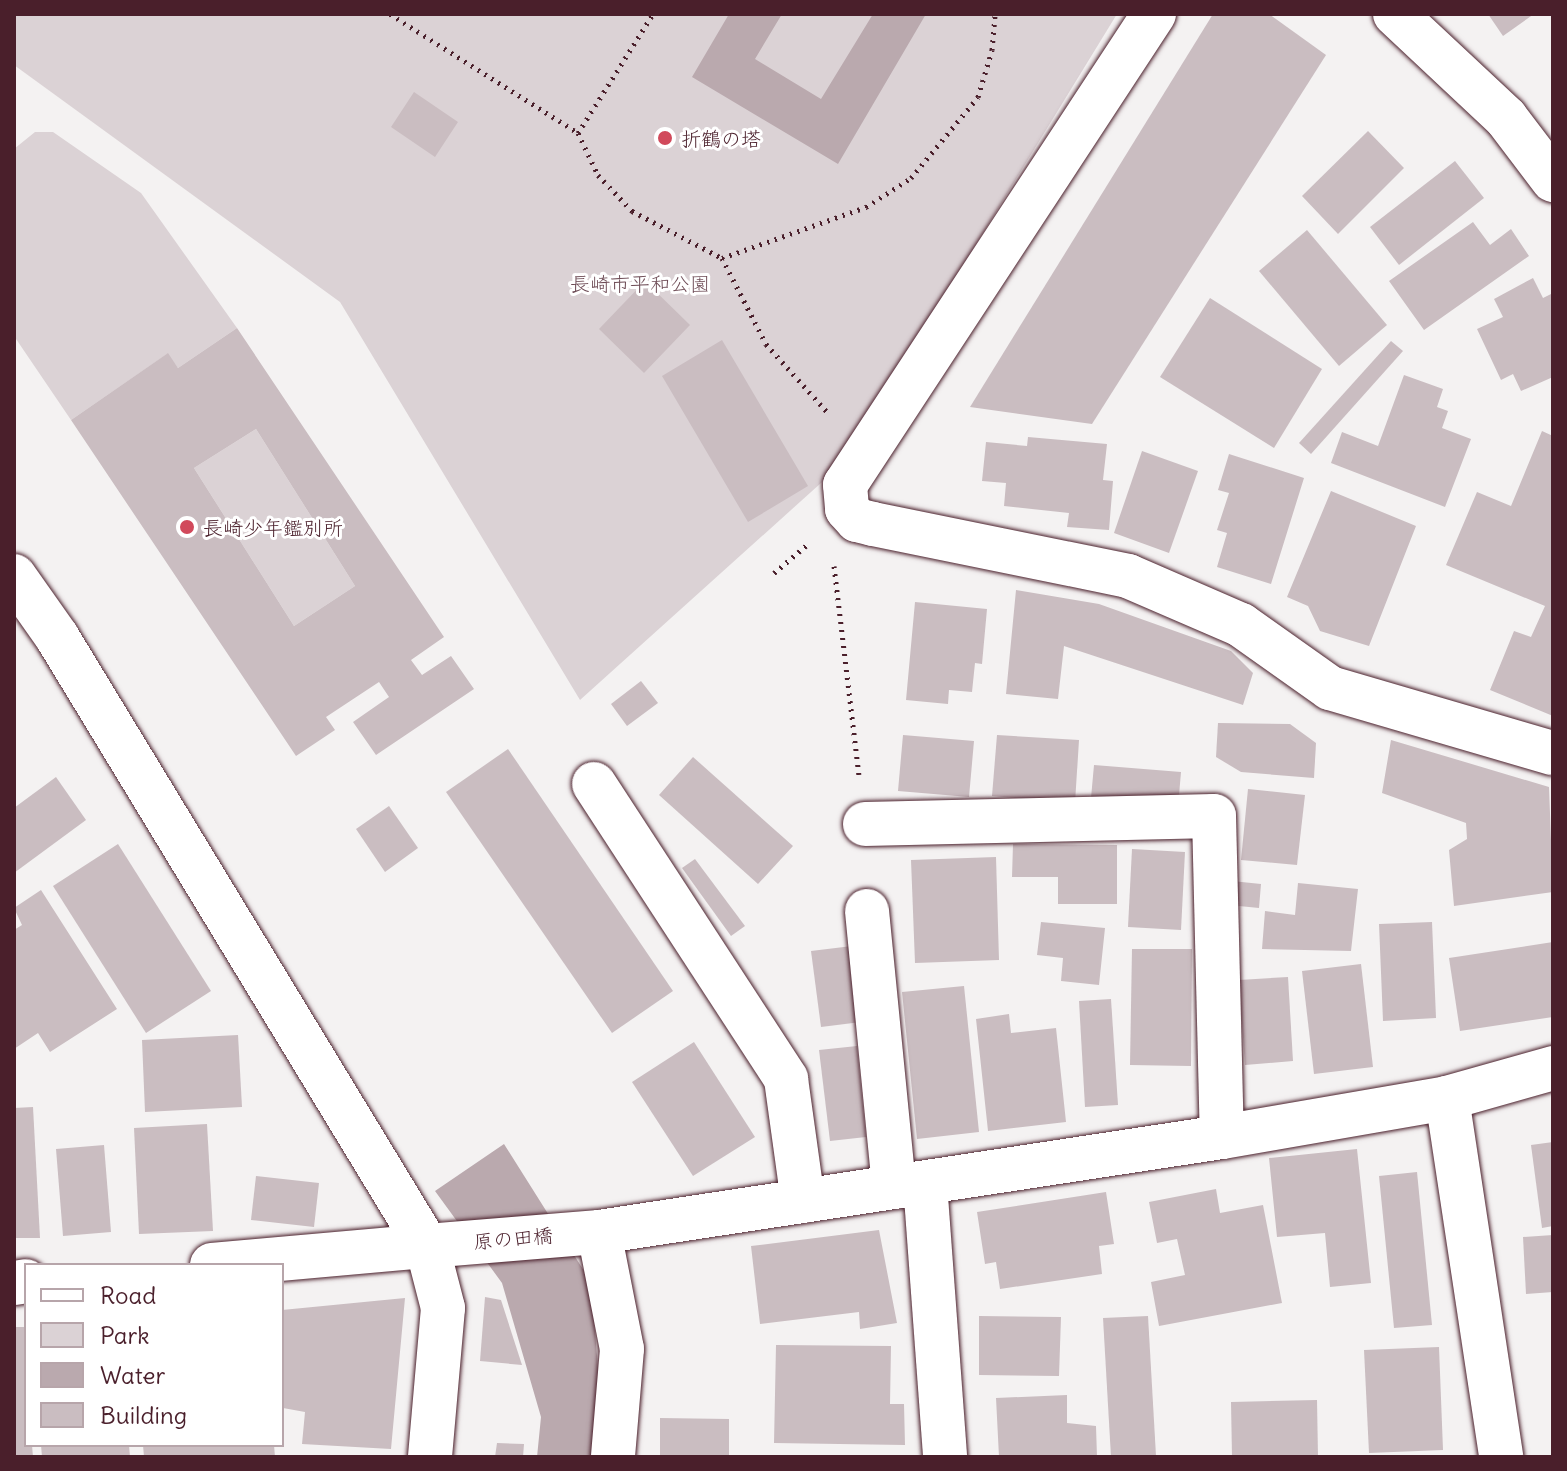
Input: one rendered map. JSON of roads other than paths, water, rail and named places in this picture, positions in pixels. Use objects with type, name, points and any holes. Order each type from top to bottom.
[{"type":"street","points":[[1154,14],[845,485],[847,509],[857,520],[1128,576],[1241,625],[1330,688],[1553,753]]},
{"type":"street","points":[[1395,14],[1506,118],[1553,180]]},
{"type":"street","points":[[14,576],[57,637],[440,1245],[443,1308],[430,1457]]},
{"type":"street","points":[[594,784],[786,1079],[803,1201]]},
{"type":"street","points":[[865,824],[1214,816],[1222,1137]]},
{"type":"street","points":[[867,911],[909,1185],[945,1457]]},
{"type":"street","name":"原の田橋","points":[[235,1263],[586,1232],[803,1201],[1222,1137],[1447,1098],[1553,1068]]},
{"type":"street","points":[[1447,1098],[1501,1457]]},
{"type":"street","points":[[586,1232],[622,1349],[613,1457]]},
{"type":"water","points":[[729,14],[782,14],[755,59],[821,99],[873,14],[926,14],[838,164],[692,77]]},
{"type":"water","points":[[504,1144],[591,1282],[602,1417],[596,1457],[537,1457],[541,1417],[502,1283],[435,1191]]},
{"type":"place","name":"折鶴の塔","points":[[665,138]]},
{"type":"place","name":"長崎少年鑑別所","points":[[187,527]]},
{"type":"park label","name":"長崎市平和公園","points":[[640,283]]}]
